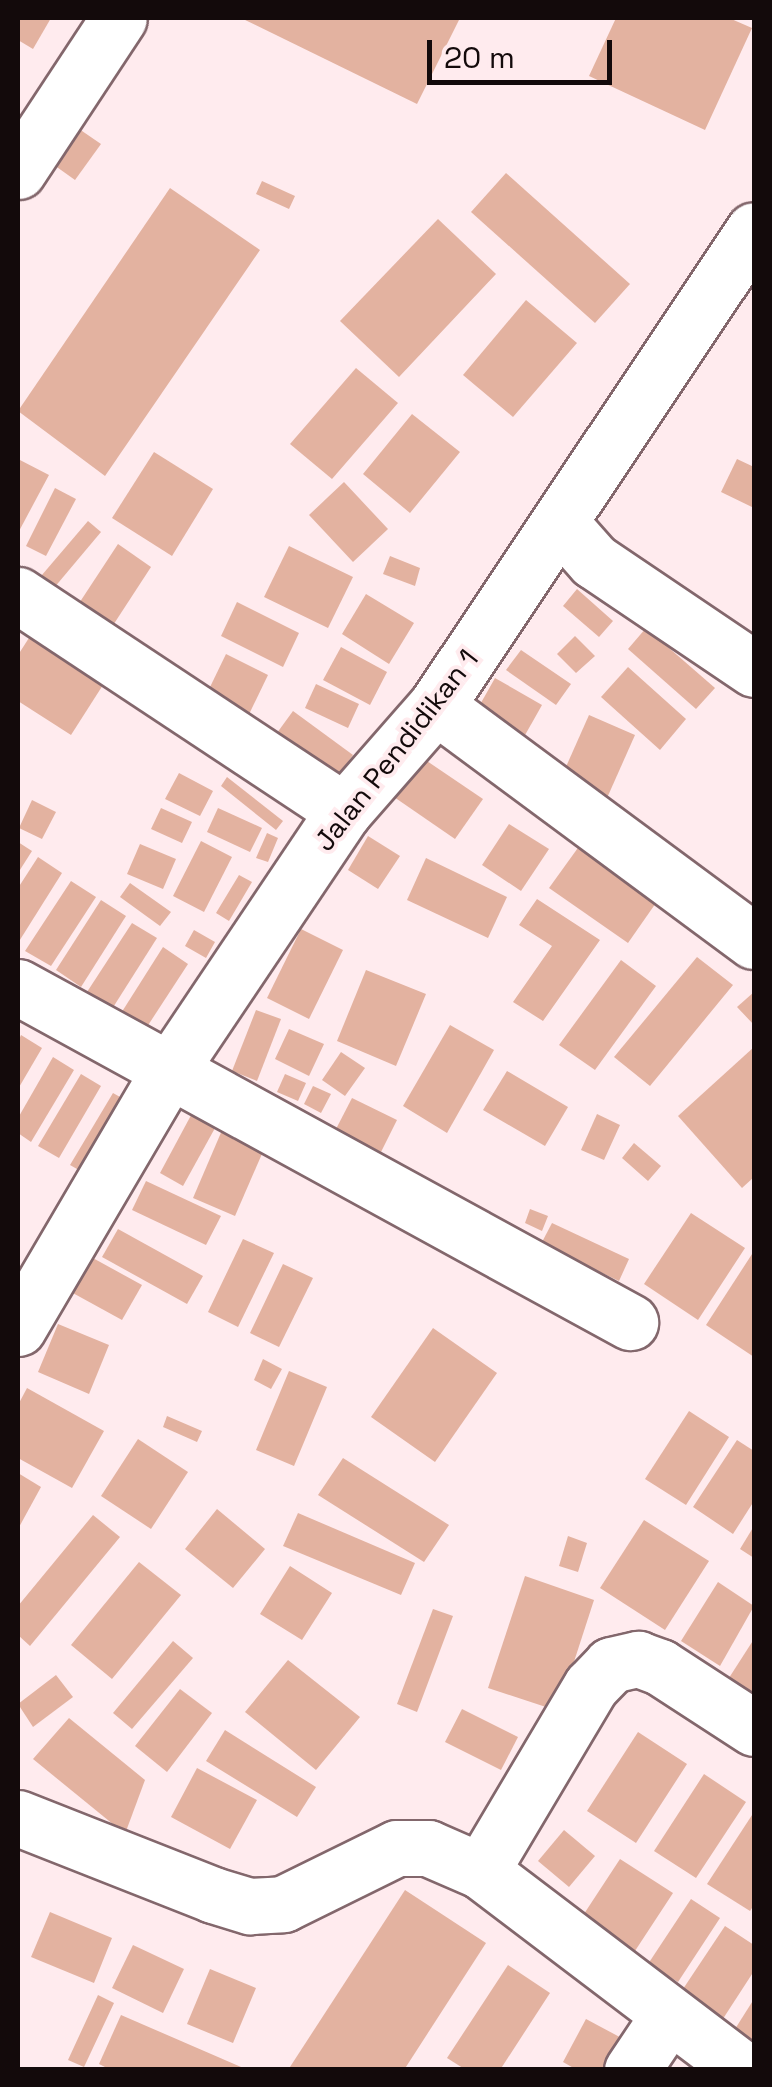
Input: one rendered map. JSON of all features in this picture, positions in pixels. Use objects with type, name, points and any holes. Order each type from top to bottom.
[{"type":"street","points":[[18,171],[119,18]]},
{"type":"street","name":"Jalan Pendidikan 1","points":[[18,1328],[170,1071],[344,811],[436,706],[562,526],[754,230]]},
{"type":"street","points":[[562,526],[594,561],[754,669]]},
{"type":"street","points":[[18,595],[344,811]]},
{"type":"street","points":[[436,706],[754,941]]},
{"type":"street","points":[[18,986],[630,1322]]},
{"type":"street","points":[[481,1871],[592,1686],[611,1665],[638,1658],[660,1667],[754,1728]]},
{"type":"street","points":[[18,1818],[250,1906],[283,1904],[397,1848],[428,1848],[481,1871],[667,2018],[743,2070]]},
{"type":"street","points":[[632,2070],[667,2018]]},
{"type":"building","points":[[18,18],[51,18],[33,49],[18,40]]},
{"type":"building","points":[[241,18],[460,18],[417,104]]},
{"type":"building","points":[[616,18],[729,18],[752,28],[705,130],[589,76]]},
{"type":"building","points":[[66,120],[101,144],[75,180],[40,155]]},
{"type":"building","points":[[506,173],[630,284],[595,323],[471,212]]},
{"type":"building","points":[[262,181],[295,196],[289,209],[256,194]]},
{"type":"building","points":[[170,188],[260,250],[105,476],[18,411]]},
{"type":"building","points":[[438,219],[496,274],[399,377],[340,321]]},
{"type":"building","points":[[526,300],[577,343],[513,417],[463,375]]},
{"type":"building","points":[[356,368],[398,403],[332,479],[290,444]]},
{"type":"building","points":[[412,414],[460,452],[410,513],[363,474]]},
{"type":"building","points":[[154,452],[213,489],[172,556],[112,518]]},
{"type":"building","points":[[18,459],[49,475],[18,533]]},
{"type":"building","points":[[737,459],[754,467],[754,508],[721,492]]},
{"type":"building","points":[[344,482],[388,529],[353,562],[309,515]]},
{"type":"building","points":[[55,488],[76,499],[46,556],[26,546]]},
{"type":"building","points":[[88,521],[101,532],[43,601],[30,589]]},
{"type":"building","points":[[118,544],[151,567],[106,636],[72,614]]},
{"type":"building","points":[[289,546],[353,577],[328,628],[264,597]]},
{"type":"building","points":[[390,556],[420,568],[415,586],[383,574]]},
{"type":"building","points":[[577,589],[613,621],[599,637],[563,606]]},
{"type":"building","points":[[366,594],[414,623],[389,664],[342,634]]},
{"type":"building","points":[[237,602],[299,633],[283,667],[221,636]]},
{"type":"building","points":[[36,627],[110,674],[71,735],[18,701],[18,655]]},
{"type":"building","points":[[646,628],[715,688],[696,709],[628,649]]},
{"type":"building","points":[[575,636],[595,656],[576,673],[557,654]]},
{"type":"building","points":[[341,647],[387,672],[370,705],[323,680]]},
{"type":"building","points":[[521,650],[571,684],[556,705],[506,670]]},
{"type":"building","points":[[226,654],[268,675],[239,735],[197,714]]},
{"type":"building","points":[[628,667],[686,719],[660,750],[601,697]]},
{"type":"building","points":[[495,678],[542,705],[520,744],[473,717]]},
{"type":"building","points":[[316,684],[359,704],[348,728],[305,708]]},
{"type":"building","points":[[293,711],[353,755],[326,792],[266,748]]},
{"type":"building","points":[[589,715],[635,735],[603,807],[557,787]]},
{"type":"building","points":[[421,757],[483,799],[455,839],[394,797]]},
{"type":"building","points":[[179,773],[213,791],[200,816],[165,799]]},
{"type":"building","points":[[227,777],[283,821],[276,830],[221,786]]},
{"type":"building","points":[[32,800],[56,812],[42,839],[19,828]]},
{"type":"building","points":[[161,808],[192,822],[182,843],[151,829]]},
{"type":"building","points":[[218,808],[262,828],[250,852],[207,832]]},
{"type":"building","points":[[509,824],[549,849],[521,891],[482,865]]},
{"type":"building","points":[[267,833],[278,838],[268,862],[256,858]]},
{"type":"building","points":[[368,836],[400,856],[378,889],[348,870]]},
{"type":"building","points":[[201,841],[232,857],[204,912],[173,896]]},
{"type":"building","points":[[18,842],[32,851],[18,873]]},
{"type":"building","points":[[140,844],[176,859],[163,889],[127,874]]},
{"type":"building","points":[[580,845],[658,900],[628,943],[549,888]]},
{"type":"building","points":[[38,857],[62,873],[18,943],[18,888]]},
{"type":"building","points":[[426,858],[507,897],[488,938],[407,900]]},
{"type":"building","points":[[239,875],[252,882],[229,921],[216,913]]},
{"type":"building","points":[[71,881],[96,897],[51,966],[25,951]]},
{"type":"building","points":[[130,883],[171,912],[160,926],[120,897]]},
{"type":"building","points":[[537,899],[600,940],[543,1021],[513,1002],[552,946],[519,925]]},
{"type":"building","points":[[101,900],[126,916],[81,987],[56,970]]},
{"type":"building","points":[[132,923],[157,938],[112,1009],[87,992]]},
{"type":"building","points":[[301,929],[343,950],[309,1019],[267,998]]},
{"type":"building","points":[[194,930],[215,942],[206,958],[185,946]]},
{"type":"building","points":[[163,947],[188,964],[143,1033],[118,1018]]},
{"type":"building","points":[[697,957],[733,985],[650,1086],[614,1057]]},
{"type":"building","points":[[621,960],[656,986],[595,1070],[559,1045]]},
{"type":"building","points":[[366,970],[426,994],[396,1066],[337,1041]]},
{"type":"building","points":[[754,992],[754,1025],[737,1007]]},
{"type":"building","points":[[256,1010],[281,1019],[257,1081],[232,1071]]},
{"type":"building","points":[[450,1025],[494,1050],[447,1133],[403,1106]]},
{"type":"building","points":[[289,1029],[324,1044],[309,1076],[275,1059]]},
{"type":"building","points":[[21,1035],[42,1048],[18,1089],[18,1042]]},
{"type":"building","points":[[754,1047],[754,1177],[742,1188],[678,1116]]},
{"type":"building","points":[[341,1052],[365,1068],[345,1096],[322,1080]]},
{"type":"building","points":[[53,1057],[74,1070],[31,1142],[18,1133],[18,1118]]},
{"type":"building","points":[[507,1071],[568,1107],[545,1146],[483,1110]]},
{"type":"building","points":[[81,1074],[101,1086],[59,1158],[38,1146]]},
{"type":"building","points":[[285,1074],[306,1083],[298,1101],[277,1092]]},
{"type":"building","points":[[313,1086],[331,1094],[321,1113],[304,1104]]},
{"type":"building","points":[[113,1093],[134,1105],[91,1177],[70,1165]]},
{"type":"building","points":[[352,1098],[397,1120],[381,1152],[336,1129]]},
{"type":"building","points":[[196,1106],[220,1119],[183,1186],[160,1173]]},
{"type":"building","points":[[229,1114],[271,1133],[235,1216],[193,1198]]},
{"type":"building","points":[[597,1114],[620,1125],[604,1160],[581,1150]]},
{"type":"building","points":[[634,1143],[661,1166],[648,1181],[622,1158]]},
{"type":"building","points":[[146,1181],[221,1216],[206,1245],[132,1210]]},
{"type":"building","points":[[530,1209],[548,1216],[542,1231],[525,1223]]},
{"type":"building","points":[[691,1213],[745,1248],[698,1320],[644,1284]]},
{"type":"building","points":[[552,1223],[629,1259],[619,1281],[541,1244]]},
{"type":"building","points":[[118,1229],[203,1276],[187,1304],[102,1257]]},
{"type":"building","points":[[243,1239],[274,1253],[238,1327],[208,1312]]},
{"type":"building","points":[[754,1251],[754,1357],[706,1325]]},
{"type":"building","points":[[91,1257],[142,1285],[122,1320],[71,1292]]},
{"type":"building","points":[[283,1264],[313,1278],[279,1347],[250,1333]]},
{"type":"building","points":[[58,1324],[109,1345],[89,1394],[38,1372]]},
{"type":"building","points":[[433,1328],[497,1373],[435,1462],[371,1417]]},
{"type":"building","points":[[263,1359],[282,1369],[271,1389],[254,1380]]},
{"type":"building","points":[[289,1371],[327,1387],[294,1466],[256,1450]]},
{"type":"building","points":[[27,1388],[104,1431],[72,1488],[18,1458],[18,1405]]},
{"type":"building","points":[[689,1411],[729,1437],[686,1505],[645,1479]]},
{"type":"building","points":[[167,1416],[202,1431],[197,1442],[163,1427]]},
{"type":"building","points":[[138,1439],[188,1472],[151,1529],[101,1496]]},
{"type":"building","points":[[737,1440],[754,1451],[754,1501],[733,1534],[693,1507]]},
{"type":"building","points":[[343,1458],[449,1525],[424,1562],[318,1495]]},
{"type":"building","points":[[18,1473],[41,1487],[18,1529]]},
{"type":"building","points":[[217,1509],[265,1549],[233,1588],[185,1549]]},
{"type":"building","points":[[298,1513],[415,1563],[401,1595],[283,1546]]},
{"type":"building","points":[[93,1515],[120,1537],[30,1646],[18,1635],[18,1606]]},
{"type":"building","points":[[644,1520],[709,1561],[665,1630],[600,1588]]},
{"type":"building","points":[[754,1526],[754,1558],[740,1549]]},
{"type":"building","points":[[568,1536],[587,1543],[578,1572],[559,1566]]},
{"type":"building","points":[[139,1562],[181,1595],[112,1679],[71,1645]]},
{"type":"building","points":[[290,1566],[332,1593],[302,1640],[260,1614]]},
{"type":"building","points":[[525,1576],[594,1600],[558,1711],[488,1688]]},
{"type":"building","points":[[718,1582],[754,1606],[720,1666],[681,1641]]},
{"type":"building","points":[[433,1609],[453,1616],[417,1712],[397,1704]]},
{"type":"building","points":[[754,1639],[754,1699],[727,1681]]},
{"type":"building","points":[[173,1641],[193,1658],[132,1729],[113,1713]]},
{"type":"building","points":[[288,1660],[360,1717],[316,1770],[245,1712]]},
{"type":"building","points":[[56,1675],[73,1697],[33,1727],[18,1704]]},
{"type":"building","points":[[180,1689],[212,1713],[167,1772],[135,1746]]},
{"type":"building","points":[[462,1709],[518,1737],[501,1770],[445,1742]]},
{"type":"building","points":[[69,1718],[145,1780],[125,1834],[33,1759]]},
{"type":"building","points":[[225,1730],[316,1787],[297,1817],[206,1761]]},
{"type":"building","points":[[638,1732],[687,1764],[636,1843],[587,1811]]},
{"type":"building","points":[[197,1768],[257,1800],[230,1849],[171,1817]]},
{"type":"building","points":[[704,1774],[746,1802],[696,1878],[654,1851]]},
{"type":"building","points":[[754,1812],[754,1905],[750,1911],[707,1884]]},
{"type":"building","points":[[564,1830],[595,1856],[569,1887],[538,1861]]},
{"type":"building","points":[[620,1859],[673,1893],[631,1957],[578,1923]]},
{"type":"building","points":[[405,1890],[486,1943],[404,2070],[288,2070]]},
{"type":"building","points":[[691,1899],[720,1918],[678,1982],[648,1964]]},
{"type":"building","points":[[50,1912],[112,1938],[94,1983],[31,1957]]},
{"type":"building","points":[[725,1926],[754,1945],[754,1971],[717,2028],[675,2001]]},
{"type":"building","points":[[133,1945],[184,1969],[163,2013],[112,1988]]},
{"type":"building","points":[[508,1965],[550,1993],[500,2070],[466,2070],[447,2058]]},
{"type":"building","points":[[210,1969],[256,1988],[233,2043],[187,2024]]},
{"type":"building","points":[[98,1995],[114,2003],[84,2067],[68,2060]]},
{"type":"building","points":[[754,1999],[754,2042],[735,2029]]},
{"type":"building","points":[[121,2015],[248,2070],[111,2070],[99,2064]]},
{"type":"building","points":[[586,2019],[629,2042],[616,2070],[577,2070],[563,2062]]}]
